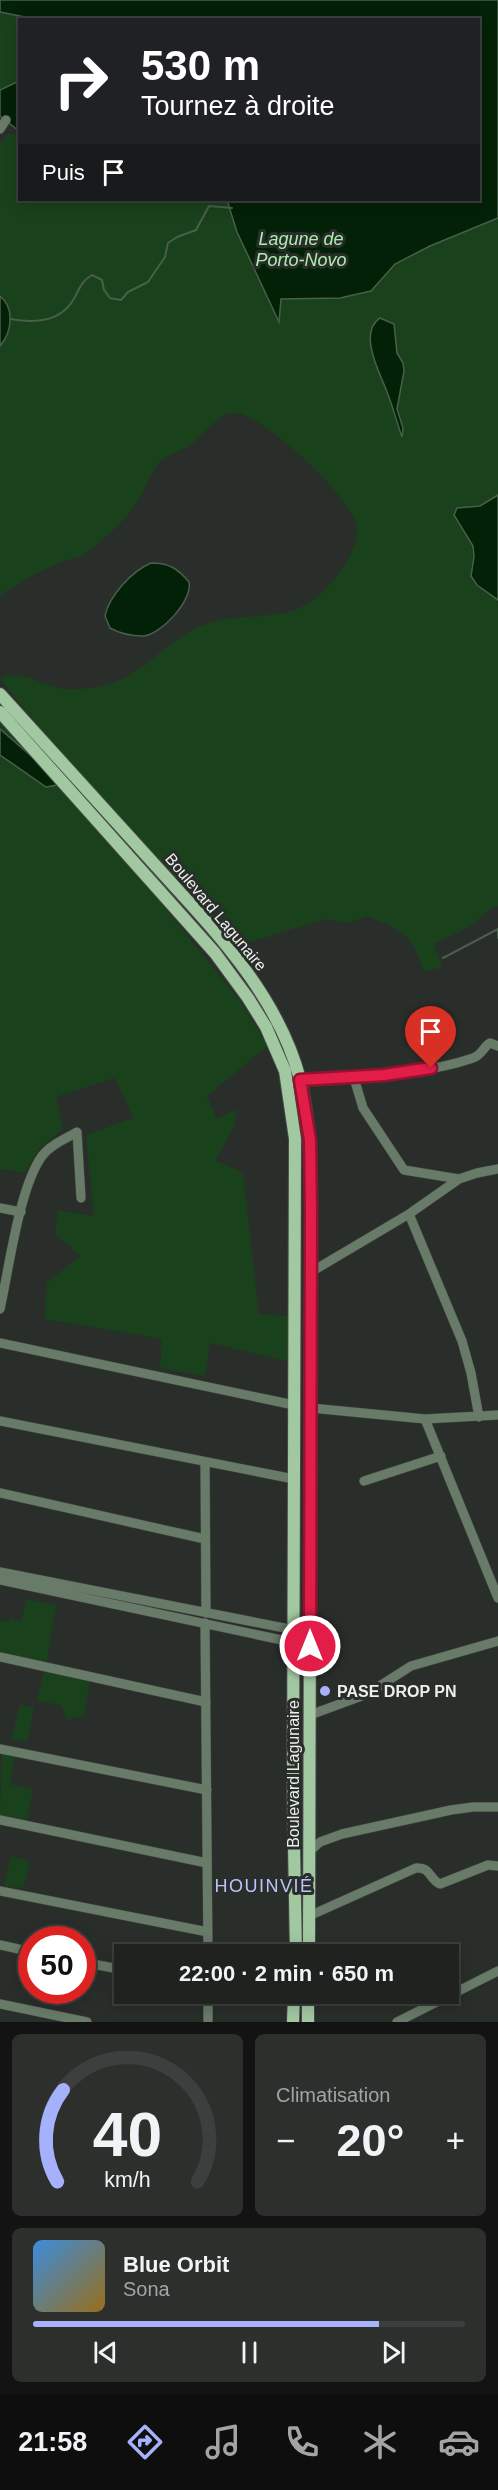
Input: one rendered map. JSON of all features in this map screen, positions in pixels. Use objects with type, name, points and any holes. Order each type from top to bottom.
[{"type":"main road","name":"Boulevard Lagunaire","points":[[0,694],[225,943],[272,1011],[300,1080],[310,1140],[309,1944]]},
{"type":"main road","name":"Boulevard Lagunaire","points":[[0,712],[215,953],[266,1027],[285,1071],[295,1139],[296,1944]]},
{"type":"main road","points":[[293,2022],[294,2004]]},
{"type":"main road","points":[[308,2004],[308,2022]]},
{"type":"street","points":[[0,129],[6,120]]},
{"type":"street","points":[[300,1080],[354,1078],[431,1068],[474,1058],[490,1043],[498,1046]]},
{"type":"street","points":[[354,1078],[363,1108],[404,1170],[459,1179]]},
{"type":"street","points":[[0,1310],[3,1281],[35,1168],[43,1155],[77,1132],[81,1198]]},
{"type":"street","points":[[311,1272],[409,1214],[459,1179],[498,1169]]},
{"type":"street","points":[[0,1208],[21,1212]]},
{"type":"street","points":[[409,1214],[462,1341],[471,1373],[478,1417]]},
{"type":"street","points":[[0,1343],[294,1405]]},
{"type":"street","points":[[311,1408],[425,1419],[498,1415]]},
{"type":"street","points":[[425,1419],[498,1598]]},
{"type":"street","points":[[0,1421],[294,1479]]},
{"type":"street","points":[[364,1480],[441,1456]]},
{"type":"street","points":[[205,1462],[206,1613]]},
{"type":"street","points":[[0,1493],[205,1539]]},
{"type":"street","points":[[0,1572],[206,1613],[310,1640]]},
{"type":"street","points":[[0,1580],[205,1623],[294,1636]]},
{"type":"street","points":[[205,1623],[208,1944]]},
{"type":"street","points":[[310,1715],[367,1694],[376,1686],[411,1666],[498,1641]]},
{"type":"street","points":[[0,1657],[206,1702]]},
{"type":"street","points":[[0,1749],[207,1790]]},
{"type":"street","points":[[309,1852],[320,1842],[342,1834],[451,1810],[498,1807]]},
{"type":"street","points":[[0,1820],[207,1863]]},
{"type":"street","points":[[309,1916],[416,1868],[429,1871],[435,1882],[440,1884],[488,1865],[498,1866]]},
{"type":"street","points":[[0,1892],[208,1932]]},
{"type":"street","points":[[0,1946],[18,1949]]},
{"type":"street","points":[[96,1965],[114,1968]]},
{"type":"street","points":[[397,2022],[498,1971]]},
{"type":"street","points":[[0,2004],[87,2022]]},
{"type":"street","points":[[208,2004],[208,2022]]},
{"type":"shaded area","points":[[0,12],[25,17],[53,18],[18,18],[18,81],[0,90]]},
{"type":"shaded area","points":[[9,133],[18,136],[18,201],[227,201],[237,232],[278,321],[281,299],[340,298],[371,291],[395,264],[430,246],[498,218],[498,495],[480,506],[457,508],[454,515],[469,540],[473,552],[471,567],[498,600],[498,906],[490,909],[473,925],[434,944],[442,967],[424,972],[415,949],[405,935],[368,916],[348,923],[325,919],[222,951],[0,679],[13,675],[60,688],[92,688],[127,677],[180,638],[209,623],[280,614],[294,610],[318,596],[337,576],[353,549],[357,531],[353,517],[343,501],[291,447],[256,421],[240,413],[231,413],[216,421],[190,445],[159,463],[128,514],[116,528],[91,549],[81,556],[36,574],[0,596],[0,346],[7,334],[10,313],[0,296],[0,143]],"holes":[[[395,331],[397,353],[403,363],[404,371],[397,409],[403,428],[402,436],[386,388]]]},
{"type":"shaded area","points":[[0,705],[238,998],[268,1046],[207,1096],[217,1119],[237,1109],[233,1130],[215,1160],[243,1173],[259,1314],[288,1316],[287,1361],[210,1343],[205,1376],[160,1368],[162,1339],[45,1319],[47,1282],[81,1256],[55,1234],[58,1210],[94,1216],[86,1135],[133,1118],[115,1078],[56,1097],[63,1129],[39,1149],[25,1173],[0,1169],[0,755],[46,787],[45,768],[0,729]]},
{"type":"shaded area","points":[[27,1599],[56,1605],[47,1662],[0,1652],[0,1620],[9,1622],[11,1618],[21,1621]]},
{"type":"shaded area","points":[[44,1671],[90,1679],[84,1715],[67,1720],[61,1705],[37,1701]]},
{"type":"shaded area","points":[[20,1705],[34,1708],[27,1742],[11,1739]]},
{"type":"shaded area","points":[[2,1754],[15,1757],[10,1784],[33,1789],[27,1821],[0,1815]]},
{"type":"shaded area","points":[[11,1856],[30,1861],[23,1888],[4,1886]]},
{"type":"water","name":"Lagune de Porto-Novo","points":[[0,0],[498,0],[498,218],[430,246],[395,264],[371,291],[340,298],[281,299],[279,322],[237,232],[227,201],[480,201],[480,18],[44,18],[0,12]]},
{"type":"water","points":[[18,81],[18,130],[0,116],[0,90]]},
{"type":"water","points":[[0,296],[8,307],[10,320],[7,334],[0,346]]},
{"type":"water","points":[[380,318],[394,324],[397,353],[403,363],[404,371],[397,409],[403,428],[402,437],[376,365],[371,344],[373,325]]},
{"type":"water","points":[[498,495],[498,600],[477,585],[471,576],[473,546],[454,515],[457,508],[480,506]]},
{"type":"water","points":[[151,563],[172,567],[189,582],[189,589],[181,607],[167,623],[150,634],[134,635],[110,628],[105,616],[111,600],[129,578]]},
{"type":"water","points":[[0,729],[45,768],[57,785],[46,787],[0,755]]},
{"type":"waterway","points":[[10,319],[38,321],[55,316],[69,306],[82,284],[92,275],[102,280],[104,290],[110,298],[121,300],[128,292],[148,282],[165,257],[168,243],[196,230],[209,206],[232,208]]},
{"type":"waterway","points":[[498,929],[498,938]]},
{"type":"waterway","points":[[443,958],[498,929]]},
{"type":"place","name":"PASE DROP PN","points":[[325,1691]]},
{"type":"district","name":"HOUINVIÉ","points":[[264,1886]]},
{"type":"route","points":[[310,1646],[310,1140],[300,1080],[354,1078],[431,1068]]}]
